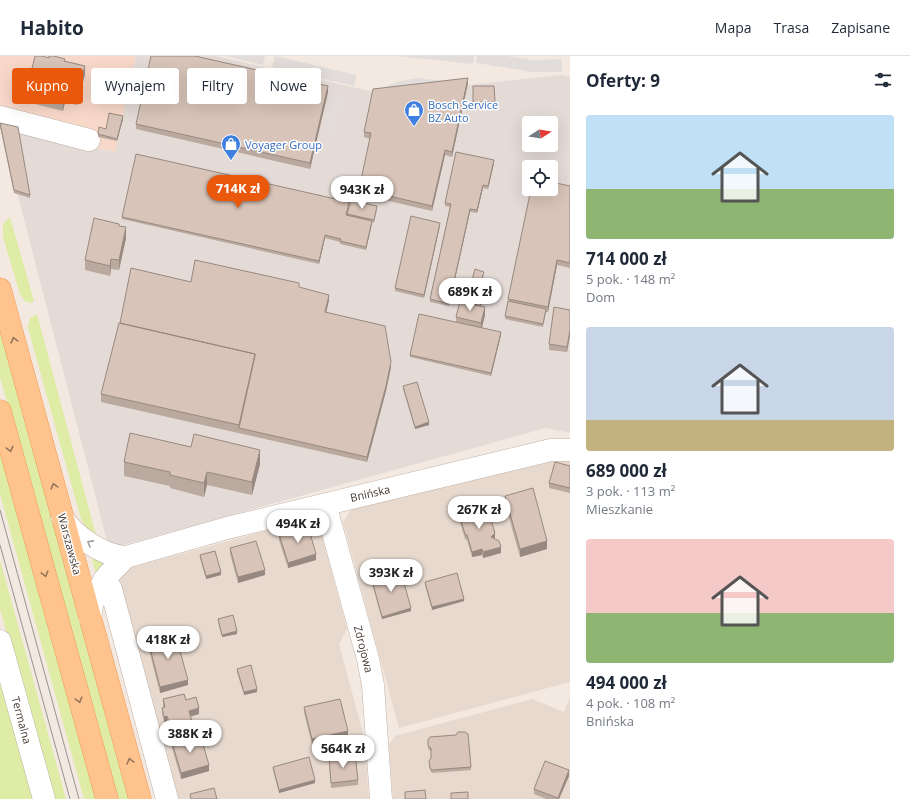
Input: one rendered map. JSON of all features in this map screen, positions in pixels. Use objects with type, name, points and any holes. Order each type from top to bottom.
[{"type":"main road","name":"Warszawska","points":[[0,289],[140,799]]},
{"type":"main road","points":[[0,411],[107,799]]},
{"type":"street","points":[[0,117],[89,140]]},
{"type":"street","name":"Bnińska","points":[[62,517],[71,529],[84,540],[110,554],[126,557],[227,528],[325,504],[551,450],[570,450]]},
{"type":"street","name":"Zdrojowa","points":[[325,504],[368,660],[372,685],[381,799]]},
{"type":"street","name":"Bnińska","points":[[90,618],[95,597],[104,580],[126,557]]},
{"type":"street","points":[[104,580],[111,589],[167,799]]},
{"type":"street","name":"Termalna","points":[[0,641],[44,799]]},
{"type":"shaded area","points":[[0,56],[136,56],[133,68],[91,68],[91,104],[126,104],[115,152],[0,126]]},
{"type":"shaded area","points":[[136,56],[215,56],[268,68],[255,68],[255,104],[321,104],[321,80],[383,94],[562,75],[570,77],[570,433],[546,428],[109,549],[0,126],[115,152],[126,104],[179,104],[179,68],[133,68]]},
{"type":"shaded area","points":[[225,56],[265,56],[263,65]]},
{"type":"shaded area","points":[[275,56],[357,75],[354,86],[321,78],[321,68],[272,67]]},
{"type":"shaded area","points":[[397,56],[474,56],[473,64]]},
{"type":"shaded area","points":[[477,56],[506,56],[534,60],[562,59],[562,72],[533,72],[476,63]]},
{"type":"shaded area","points":[[417,78],[460,83],[380,89],[396,82]]},
{"type":"shaded area","points":[[332,93],[343,96],[334,133],[323,130]]},
{"type":"shaded area","points":[[570,455],[570,682],[399,728],[343,522],[352,508]]},
{"type":"shaded area","points":[[305,520],[320,529],[347,629],[339,644],[364,737],[369,799],[178,799],[118,584],[126,569]]},
{"type":"shaded area","points":[[570,697],[570,799],[393,799],[389,745],[395,736],[532,699],[564,712]]},
{"type":"green space","points":[[10,217],[34,301],[30,303],[25,301],[20,294],[3,237],[3,224]]},
{"type":"green space","points":[[37,314],[97,539],[85,526],[81,519],[28,328],[30,318]]},
{"type":"green space","points":[[0,320],[132,799],[116,799],[0,377]]},
{"type":"green space","points":[[0,441],[98,799],[84,799],[0,494]]},
{"type":"green space","points":[[90,551],[103,557],[106,568],[97,578]]},
{"type":"green space","points":[[0,560],[66,799],[53,799],[0,609]]},
{"type":"green space","points":[[0,676],[35,799],[0,799]]},
{"type":"building","points":[[35,56],[49,58],[49,56],[54,56],[65,59],[64,61],[85,66],[83,74],[83,68],[32,68]]},
{"type":"building","points":[[151,56],[195,56],[255,70],[255,104],[321,104],[321,84],[328,86],[310,163],[136,124],[140,104],[179,104],[179,68],[148,68]]},
{"type":"building","points":[[468,78],[452,152],[445,150],[432,206],[359,189],[371,133],[364,132],[373,89]]},
{"type":"building","points":[[473,86],[494,86],[495,102],[473,102]]},
{"type":"building","points":[[109,113],[123,116],[117,139],[98,134],[99,127],[106,129]]},
{"type":"building","points":[[0,123],[18,127],[30,195],[14,190]]},
{"type":"building","points":[[456,152],[494,160],[488,186],[483,185],[477,210],[470,209],[449,304],[430,299],[451,204],[445,203]]},
{"type":"building","points":[[136,154],[349,202],[346,215],[372,221],[366,247],[340,241],[341,239],[325,235],[319,261],[122,217]]},
{"type":"building","points":[[558,183],[570,186],[570,263],[557,260],[548,307],[508,299],[530,196],[558,196]]},
{"type":"building","points":[[351,200],[377,206],[374,220],[347,214]]},
{"type":"building","points":[[411,216],[440,223],[424,295],[395,288]]},
{"type":"building","points":[[94,218],[126,227],[119,260],[111,259],[110,266],[85,260]]},
{"type":"building","points":[[195,260],[299,283],[299,287],[329,295],[325,312],[385,326],[391,362],[367,457],[239,428],[255,354],[120,323],[131,268],[191,282]]},
{"type":"building","points":[[475,269],[484,272],[481,281],[486,282],[480,306],[466,302]]},
{"type":"building","points":[[460,301],[485,307],[481,323],[456,317]]},
{"type":"building","points":[[508,301],[546,309],[543,324],[505,316]]},
{"type":"building","points":[[554,307],[570,310],[570,330],[567,347],[549,344]]},
{"type":"building","points":[[419,314],[501,332],[491,373],[410,355]]},
{"type":"building","points":[[119,323],[255,354],[239,425],[101,394]]},
{"type":"building","points":[[417,382],[429,422],[415,427],[403,386]]},
{"type":"building","points":[[130,433],[191,447],[194,434],[260,450],[252,482],[207,472],[204,483],[170,475],[170,472],[124,462]]},
{"type":"building","points":[[555,462],[570,466],[570,488],[549,483]]},
{"type":"building","points":[[533,488],[547,541],[520,549],[505,496]]},
{"type":"building","points":[[487,506],[495,533],[491,537],[499,541],[501,547],[483,552],[482,549],[472,552],[459,514]]},
{"type":"building","points":[[308,526],[316,554],[288,563],[279,534]]},
{"type":"building","points":[[256,541],[265,570],[238,577],[230,548]]},
{"type":"building","points":[[215,551],[221,572],[206,576],[200,555]]},
{"type":"building","points":[[400,569],[411,608],[382,617],[371,577]]},
{"type":"building","points":[[457,573],[464,599],[432,607],[425,582]]},
{"type":"building","points":[[233,615],[237,631],[222,635],[218,619]]},
{"type":"building","points":[[175,633],[188,680],[160,687],[148,640]]},
{"type":"building","points":[[251,665],[257,689],[244,692],[237,669]]},
{"type":"building","points":[[184,694],[186,700],[196,697],[199,708],[189,711],[194,729],[173,735],[167,716],[164,717],[162,708],[165,707],[163,699]]},
{"type":"building","points":[[340,699],[348,731],[312,739],[304,707]]},
{"type":"building","points":[[458,732],[465,732],[468,734],[471,767],[432,770],[430,768],[429,761],[431,758],[431,748],[428,746],[428,740],[430,737],[456,735]]},
{"type":"building","points":[[200,734],[209,765],[181,773],[172,742]]},
{"type":"building","points":[[355,754],[358,780],[331,783],[329,757]]},
{"type":"building","points":[[309,757],[315,780],[279,790],[273,767]]},
{"type":"building","points":[[545,761],[569,770],[558,798],[534,789]]},
{"type":"building","points":[[214,788],[217,799],[191,799],[190,794]]},
{"type":"building","points":[[425,790],[426,799],[405,799],[405,792]]},
{"type":"building","points":[[468,792],[468,799],[451,799],[451,793]]},
{"type":"tram line","points":[[0,510],[79,799]]},
{"type":"tram line","points":[[0,545],[70,799]]},
{"type":"place","name":"Bosch Service BZ Auto","points":[[414,127]]},
{"type":"place","name":"Voyager Group","points":[[231,161]]}]
